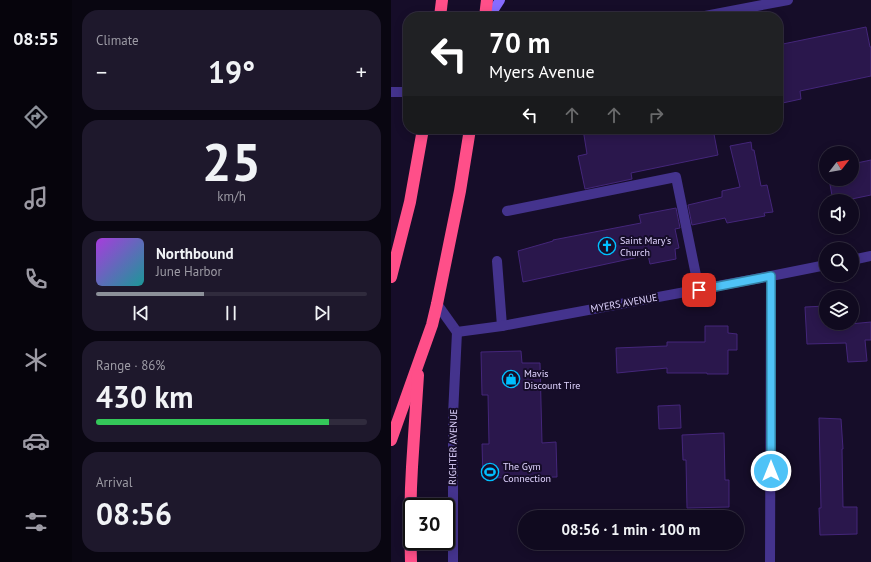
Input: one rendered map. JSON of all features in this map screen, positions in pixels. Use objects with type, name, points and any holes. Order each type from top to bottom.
[{"type":"highway","points":[[441,12],[442,0]]},
{"type":"highway","points":[[486,12],[487,0]]},
{"type":"highway","points":[[391,277],[410,202],[422,134]]},
{"type":"highway","points":[[391,440],[432,325],[460,191],[469,134]]},
{"type":"highway","points":[[411,562],[411,476],[416,419],[418,362]]},
{"type":"street","points":[[492,12],[499,0]]},
{"type":"street","points":[[723,12],[769,2],[788,0]]},
{"type":"street","points":[[391,92],[403,92]]},
{"type":"street","points":[[507,211],[675,177],[699,290]]},
{"type":"street","points":[[859,259],[871,256]]},
{"type":"street","points":[[497,261],[502,326]]},
{"type":"street","name":"MYERS AVENUE","points":[[457,332],[502,326],[819,266]]},
{"type":"street","points":[[770,562],[771,276]]},
{"type":"street","points":[[437,304],[457,332]]},
{"type":"street","name":"RIGHTER AVENUE","points":[[453,562],[453,415],[457,332]]},
{"type":"building","points":[[866,27],[871,47],[871,76],[800,91],[801,99],[783,103],[783,44]]},
{"type":"building","points":[[584,134],[714,134],[718,155],[631,173],[632,179],[585,189],[578,156],[587,154]]},
{"type":"building","points":[[751,142],[761,186],[767,185],[773,212],[764,213],[765,216],[727,223],[725,218],[692,225],[688,205],[722,197],[722,191],[740,187],[730,146]]},
{"type":"building","points":[[871,160],[871,195],[859,197],[859,194],[832,194],[830,186],[859,186],[859,163]]},
{"type":"building","name":"Saint Mary's Church","points":[[676,208],[680,228],[675,229],[679,248],[675,249],[676,259],[650,264],[648,255],[523,282],[518,251],[553,240],[641,223],[639,215]]},
{"type":"building","points":[[819,306],[819,330],[859,330],[859,323],[871,322],[871,340],[865,340],[867,361],[848,362],[846,343],[807,344],[805,307]]},
{"type":"building","points":[[705,326],[728,326],[728,333],[737,334],[737,350],[728,350],[728,374],[667,373],[667,368],[617,373],[616,348],[667,346],[667,342],[705,342]]},
{"type":"building","points":[[521,351],[522,363],[540,363],[542,443],[556,442],[557,477],[483,478],[482,444],[489,444],[488,395],[482,395],[481,352]]},
{"type":"building","points":[[680,405],[681,428],[659,429],[658,406]]},
{"type":"building","points":[[819,418],[841,419],[843,449],[843,507],[857,507],[857,534],[820,535],[819,508],[821,508]]},
{"type":"building","points":[[724,433],[725,480],[729,480],[729,507],[687,508],[686,460],[683,460],[682,435]]},
{"type":"place","name":"Saint Mary's Church","points":[[607,246]]},
{"type":"place","name":"Mavis Discount Tire","points":[[511,379]]},
{"type":"place","name":"The Gym Connection","points":[[490,472]]},
{"type":"route","points":[[699,290],[771,276],[771,471]]}]
